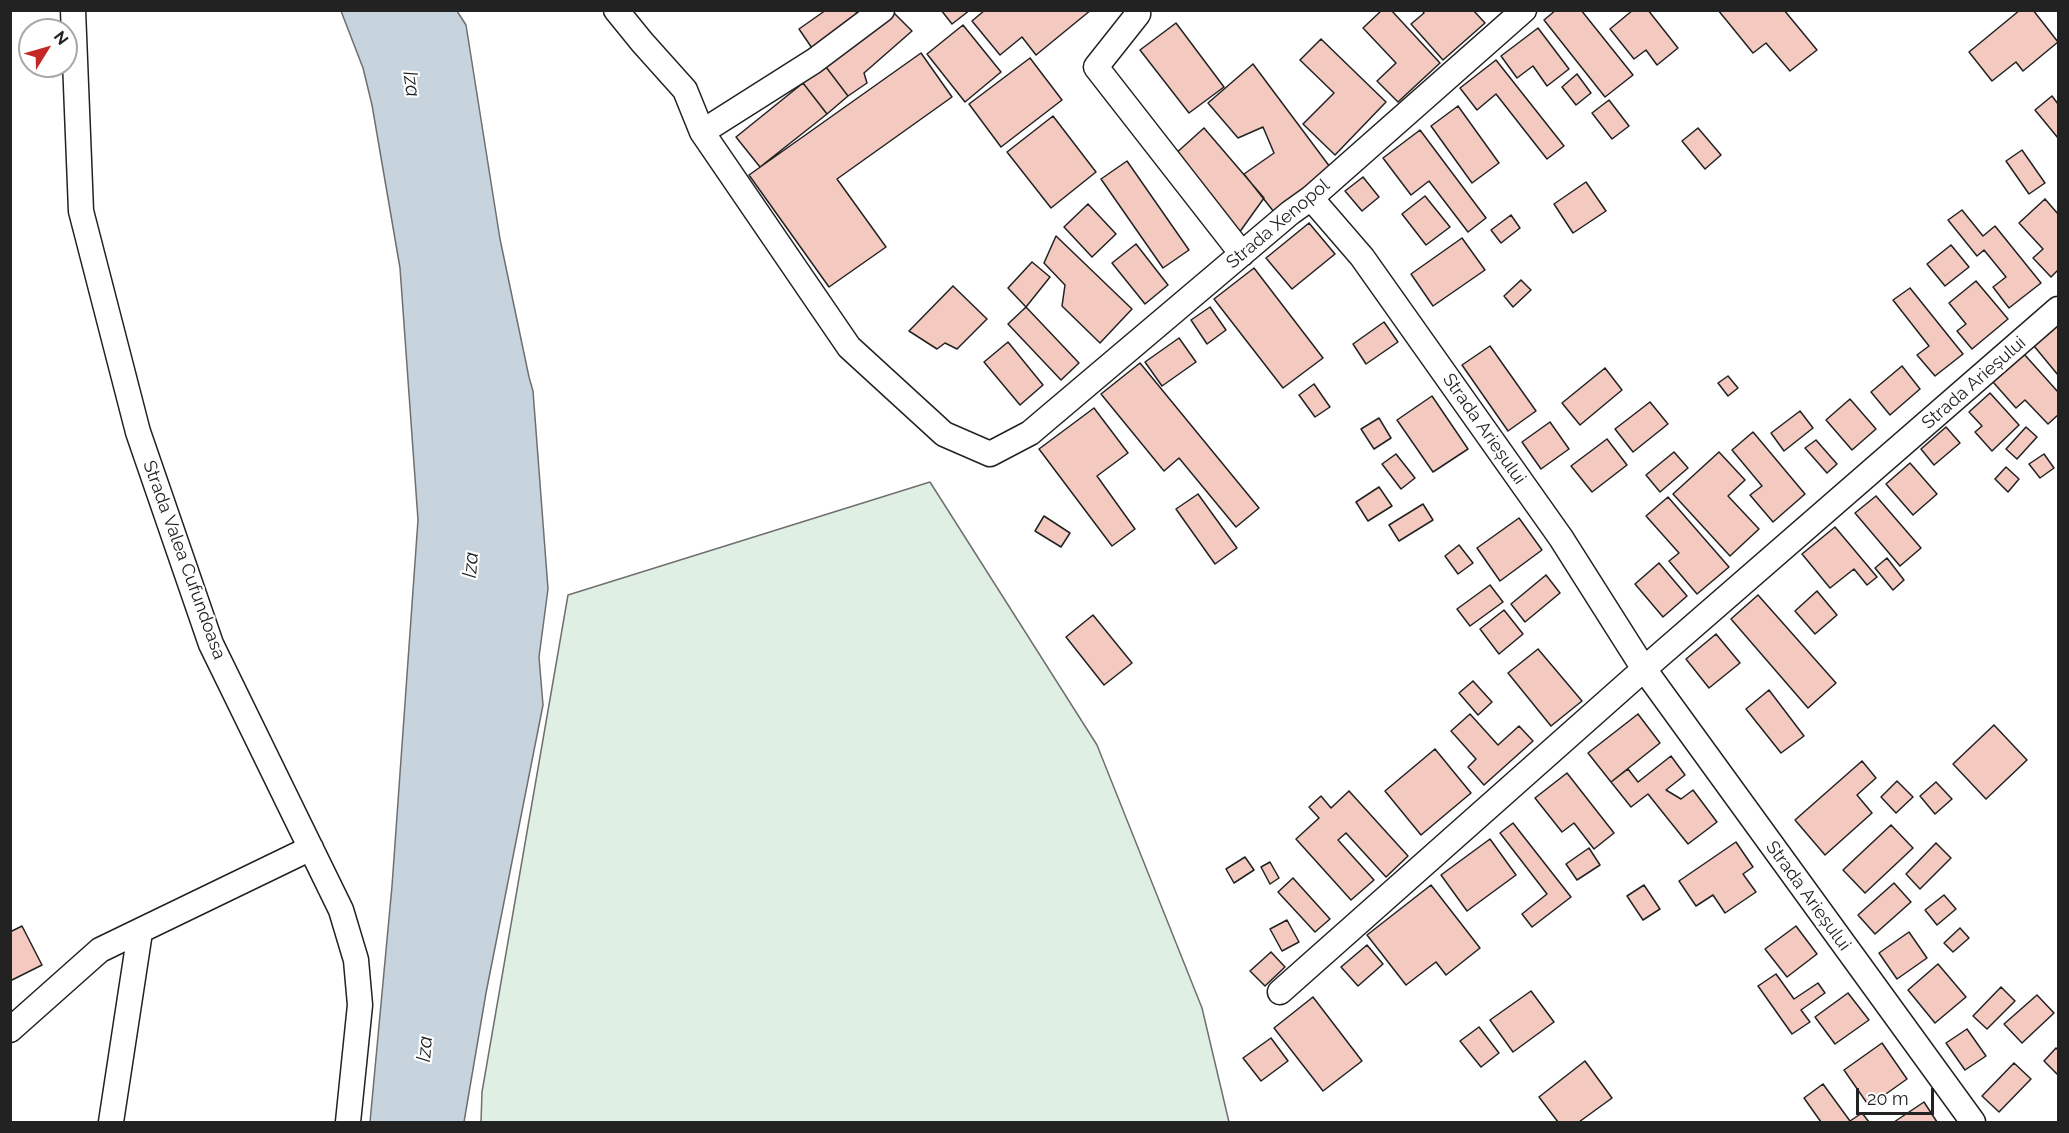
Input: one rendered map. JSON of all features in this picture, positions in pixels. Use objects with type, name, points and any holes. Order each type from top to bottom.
[{"type":"street","name":"Strada Valea Cufundoasa","points":[[73,10],[81,211],[138,432],[210,644],[341,910],[356,960],[360,1005],[348,1122]]},
{"type":"street","points":[[616,10],[685,90],[702,132],[814,61],[882,10]]},
{"type":"street","points":[[1136,10],[1138,14],[1096,67],[1242,254]]},
{"type":"street","name":"Strada Xenopol","points":[[702,132],[849,347],[944,434],[990,454],[1030,433],[1290,213],[1311,198],[1524,10]]},
{"type":"street","name":"Strada Arieșului","points":[[1311,198],[1362,257],[1457,389],[1561,538],[1644,669],[1973,1122]]},
{"type":"street","name":"Strada Arieșului","points":[[1280,992],[1644,669],[2058,309]]},
{"type":"street","points":[[10,1029],[100,950],[311,848]]},
{"type":"street","points":[[111,1122],[140,932]]},
{"type":"green space","points":[[930,482],[1097,745],[1202,1008],[1229,1122],[481,1122],[482,1092],[568,595]]},
{"type":"water","name":"Iza","points":[[341,11],[457,11],[466,25],[500,239],[533,391],[548,589],[539,657],[543,705],[486,993],[464,1122],[370,1122],[392,886],[418,520],[400,268],[372,105],[363,68]]},
{"type":"building","points":[[826,10],[855,10],[861,19],[814,51],[799,29]]},
{"type":"building","points":[[891,10],[912,31],[864,73],[867,83],[848,96],[826,67]]},
{"type":"building","points":[[941,10],[970,10],[952,24]]},
{"type":"building","points":[[985,10],[1091,10],[1036,55],[1022,37],[1000,55],[972,21]]},
{"type":"building","points":[[1382,10],[1391,10],[1440,63],[1398,102],[1377,81],[1396,63],[1363,28]]},
{"type":"building","points":[[1422,10],[1473,10],[1485,23],[1443,60],[1411,24],[1424,13]]},
{"type":"building","points":[[1556,10],[1581,10],[1633,75],[1605,97],[1544,20]]},
{"type":"building","points":[[1633,10],[1648,10],[1678,48],[1657,65],[1646,50],[1634,59],[1610,29]]},
{"type":"building","points":[[1718,10],[1784,10],[1817,50],[1790,71],[1766,43],[1753,53]]},
{"type":"building","points":[[2020,10],[2033,10],[2058,42],[2023,71],[2016,62],[1992,81],[1969,52]]},
{"type":"building","points":[[1176,23],[1224,87],[1189,113],[1140,50]]},
{"type":"building","points":[[963,25],[1001,72],[965,102],[927,54]]},
{"type":"building","points":[[1538,28],[1569,69],[1547,86],[1533,66],[1517,78],[1501,56]]},
{"type":"building","points":[[1321,39],[1386,102],[1335,155],[1303,124],[1334,93],[1300,60]]},
{"type":"building","points":[[921,53],[952,97],[837,179],[886,247],[829,287],[749,175]]},
{"type":"building","points":[[1030,58],[1062,100],[1001,147],[969,104]]},
{"type":"building","points":[[1496,60],[1564,146],[1547,159],[1496,94],[1477,110],[1460,88]]},
{"type":"building","points":[[1253,64],[1330,167],[1274,212],[1244,174],[1274,153],[1263,127],[1238,138],[1208,103]]},
{"type":"building","points":[[826,67],[848,96],[827,114],[803,83]]},
{"type":"building","points":[[1577,74],[1591,93],[1576,105],[1562,87]]},
{"type":"building","points":[[803,83],[827,114],[760,167],[736,137]]},
{"type":"building","points":[[2052,96],[2058,104],[2058,138],[2035,110]]},
{"type":"building","points":[[1609,100],[1629,126],[1612,139],[1592,113]]},
{"type":"building","points":[[1458,106],[1499,163],[1472,183],[1431,126]]},
{"type":"building","points":[[1053,116],[1096,172],[1051,208],[1007,152]]},
{"type":"building","points":[[1204,128],[1264,198],[1239,233],[1174,155]]},
{"type":"building","points":[[1698,128],[1721,155],[1705,169],[1682,141]]},
{"type":"building","points":[[1420,130],[1486,218],[1468,232],[1429,181],[1411,195],[1383,158]]},
{"type":"building","points":[[2022,150],[2045,183],[2029,194],[2006,161]]},
{"type":"building","points":[[1127,161],[1189,250],[1163,268],[1101,179]]},
{"type":"building","points":[[1363,177],[1379,197],[1362,211],[1345,191]]},
{"type":"building","points":[[1586,182],[1606,211],[1573,233],[1554,204]]},
{"type":"building","points":[[1425,196],[1450,227],[1426,245],[1402,214]]},
{"type":"building","points":[[2045,199],[2058,214],[2058,270],[2051,277],[2033,258],[2043,249],[2019,223]]},
{"type":"building","points":[[1088,204],[1116,234],[1092,257],[1064,227]]},
{"type":"building","points":[[1962,210],[1983,236],[1995,226],[2041,283],[2009,308],[1993,287],[2006,277],[1984,250],[1977,256],[1948,220]]},
{"type":"building","points":[[1511,215],[1520,228],[1501,243],[1491,230]]},
{"type":"building","points":[[1309,223],[1335,254],[1292,289],[1266,258]]},
{"type":"building","points":[[1056,236],[1132,309],[1100,343],[1062,306],[1065,285],[1044,263]]},
{"type":"building","points":[[1462,238],[1485,270],[1433,306],[1411,274]]},
{"type":"building","points":[[1136,244],[1168,285],[1145,304],[1112,263]]},
{"type":"building","points":[[1951,245],[1969,267],[1945,286],[1927,264]]},
{"type":"building","points":[[1032,262],[1050,277],[1026,307],[1008,288]]},
{"type":"building","points":[[1254,268],[1323,358],[1283,388],[1214,299]]},
{"type":"building","points":[[1521,280],[1531,290],[1513,307],[1504,296]]},
{"type":"building","points":[[1976,281],[2008,319],[1972,349],[1957,331],[1966,324],[1949,303]]},
{"type":"building","points":[[953,286],[987,319],[957,349],[945,343],[937,349],[909,331]]},
{"type":"building","points":[[1910,288],[1963,354],[1935,376],[1917,355],[1929,346],[1893,300]]},
{"type":"building","points":[[1026,307],[1079,363],[1061,380],[1008,324]]},
{"type":"building","points":[[1210,307],[1226,330],[1207,344],[1191,320]]},
{"type":"building","points":[[1384,322],[1398,342],[1366,364],[1353,344]]},
{"type":"building","points":[[2058,325],[2058,375],[2034,346]]},
{"type":"building","points":[[1179,338],[1196,362],[1162,386],[1145,362]]},
{"type":"building","points":[[1008,342],[1043,385],[1020,405],[984,362]]},
{"type":"building","points":[[1490,346],[1536,411],[1508,431],[1462,365]]},
{"type":"building","points":[[2024,354],[2058,392],[2058,415],[2048,424],[2025,400],[2016,408],[1993,382]]},
{"type":"building","points":[[1140,363],[1259,508],[1236,527],[1179,458],[1164,471],[1101,394]]},
{"type":"building","points":[[1902,366],[1920,389],[1890,415],[1871,392]]},
{"type":"building","points":[[1605,368],[1622,390],[1580,425],[1562,403]]},
{"type":"building","points":[[1728,376],[1738,388],[1728,396],[1718,383]]},
{"type":"building","points":[[1314,384],[1330,407],[1315,417],[1299,395]]},
{"type":"building","points":[[1990,393],[2019,425],[1992,451],[1975,432],[1982,426],[1969,412]]},
{"type":"building","points":[[1432,396],[1468,449],[1433,472],[1397,420]]},
{"type":"building","points":[[1850,399],[1876,429],[1852,450],[1826,420]]},
{"type":"building","points":[[1650,402],[1668,424],[1633,452],[1615,429]]},
{"type":"building","points":[[1094,408],[1128,453],[1097,476],[1135,529],[1112,546],[1039,449]]},
{"type":"building","points":[[1800,411],[1813,428],[1784,451],[1771,433]]},
{"type":"building","points":[[1379,418],[1391,438],[1374,449],[1361,429]]},
{"type":"building","points":[[1550,422],[1569,449],[1541,469],[1522,442]]},
{"type":"building","points":[[1946,427],[1960,443],[1934,465],[1921,449]]},
{"type":"building","points":[[2026,427],[2037,437],[2017,459],[2006,449]]},
{"type":"building","points":[[1753,432],[1805,494],[1773,522],[1750,495],[1762,486],[1732,450]]},
{"type":"building","points":[[1607,439],[1627,465],[1592,492],[1571,466]]},
{"type":"building","points":[[1816,440],[1837,464],[1827,473],[1805,448]]},
{"type":"building","points":[[1674,452],[1688,468],[1660,492],[1646,475]]},
{"type":"building","points":[[1719,452],[1745,480],[1728,496],[1759,529],[1730,556],[1673,494]]},
{"type":"building","points":[[1396,454],[1415,478],[1401,489],[1382,464]]},
{"type":"building","points":[[2044,454],[2054,468],[2040,478],[2029,464]]},
{"type":"building","points":[[1910,463],[1937,494],[1913,515],[1886,484]]},
{"type":"building","points":[[2006,467],[2019,479],[2008,492],[1995,479]]},
{"type":"building","points":[[1379,487],[1392,506],[1368,521],[1356,502]]},
{"type":"building","points":[[1198,494],[1237,548],[1215,564],[1176,509]]},
{"type":"building","points":[[1876,496],[1921,548],[1900,566],[1855,513]]},
{"type":"building","points":[[1668,497],[1729,567],[1697,594],[1669,561],[1679,553],[1646,516]]},
{"type":"building","points":[[1423,504],[1433,520],[1399,541],[1389,525]]},
{"type":"building","points":[[1044,516],[1070,533],[1061,547],[1035,531]]},
{"type":"building","points":[[1519,518],[1542,550],[1500,581],[1477,548]]},
{"type":"building","points":[[1835,527],[1877,577],[1867,585],[1854,569],[1830,588],[1802,554]]},
{"type":"building","points":[[1459,545],[1473,563],[1458,574],[1445,556]]},
{"type":"building","points":[[1887,558],[1904,580],[1893,590],[1875,568]]},
{"type":"building","points":[[1659,563],[1687,596],[1663,617],[1635,584]]},
{"type":"building","points":[[1546,575],[1560,593],[1525,622],[1511,604]]},
{"type":"building","points":[[1490,585],[1503,602],[1470,626],[1457,609]]},
{"type":"building","points":[[1817,591],[1837,615],[1815,634],[1795,611]]},
{"type":"building","points":[[1758,595],[1836,683],[1808,708],[1731,619]]},
{"type":"building","points":[[1504,610],[1523,634],[1499,654],[1480,629]]},
{"type":"building","points":[[1093,615],[1132,663],[1104,685],[1066,637]]},
{"type":"building","points":[[1716,634],[1740,663],[1709,688],[1686,659]]},
{"type":"building","points":[[1538,649],[1582,701],[1551,726],[1508,673]]},
{"type":"building","points":[[1473,681],[1492,702],[1478,715],[1459,693]]},
{"type":"building","points":[[1769,690],[1804,736],[1781,753],[1746,709]]},
{"type":"building","points":[[1470,714],[1498,745],[1519,726],[1533,741],[1484,785],[1468,767],[1476,759],[1451,731]]},
{"type":"building","points":[[1638,714],[1660,743],[1611,782],[1588,753]]},
{"type":"building","points":[[1994,725],[2027,760],[1986,799],[1953,764]]},
{"type":"building","points":[[1435,749],[1471,793],[1421,835],[1385,791]]},
{"type":"building","points":[[1671,756],[1685,775],[1666,790],[1681,799],[1693,790],[1717,822],[1688,844],[1648,794],[1631,807],[1611,782],[1628,769],[1638,782]]},
{"type":"building","points":[[1862,761],[1876,778],[1857,795],[1872,813],[1825,855],[1795,820]]},
{"type":"building","points":[[1567,773],[1614,833],[1594,849],[1574,823],[1562,832],[1535,798]]},
{"type":"building","points":[[1897,781],[1913,797],[1896,813],[1881,797]]},
{"type":"building","points":[[1936,782],[1952,799],[1935,814],[1920,796]]},
{"type":"building","points":[[1349,791],[1408,856],[1386,877],[1346,833],[1338,840],[1374,880],[1351,900],[1296,839],[1319,818],[1309,807],[1321,796],[1331,808]]},
{"type":"building","points":[[1513,823],[1571,897],[1532,927],[1522,914],[1547,894],[1500,833]]},
{"type":"building","points":[[1891,825],[1913,848],[1865,893],[1843,870]]},
{"type":"building","points":[[1490,839],[1516,875],[1467,911],[1441,875]]},
{"type":"building","points":[[1736,842],[1753,867],[1743,874],[1756,892],[1725,913],[1713,895],[1696,906],[1679,881]]},
{"type":"building","points":[[1936,843],[1951,858],[1920,889],[1906,874]]},
{"type":"building","points":[[1589,848],[1600,865],[1577,880],[1566,864]]},
{"type":"building","points":[[1245,857],[1254,870],[1234,883],[1226,869]]},
{"type":"building","points":[[1270,862],[1279,878],[1270,884],[1261,867]]},
{"type":"building","points":[[1293,878],[1330,919],[1315,932],[1278,892]]},
{"type":"building","points":[[1894,883],[1911,902],[1875,934],[1858,915]]},
{"type":"building","points":[[1431,885],[1480,948],[1446,975],[1436,962],[1406,985],[1367,935]]},
{"type":"building","points":[[1644,885],[1660,909],[1643,920],[1627,896]]},
{"type":"building","points":[[1944,895],[1956,909],[1937,925],[1925,910]]},
{"type":"building","points":[[1287,920],[1299,942],[1282,951],[1270,929]]},
{"type":"building","points":[[22,926],[42,965],[10,981],[10,932]]},
{"type":"building","points":[[1796,926],[1817,954],[1787,977],[1765,949]]},
{"type":"building","points":[[1960,928],[1969,938],[1953,952],[1944,943]]},
{"type":"building","points":[[1909,932],[1927,958],[1897,979],[1879,953]]},
{"type":"building","points":[[1367,945],[1383,964],[1358,986],[1341,967]]},
{"type":"building","points":[[1271,952],[1285,967],[1265,986],[1250,971]]},
{"type":"building","points":[[1938,964],[1966,997],[1935,1023],[1908,990]]},
{"type":"building","points":[[1776,974],[1794,999],[1818,983],[1825,993],[1801,1010],[1810,1022],[1792,1034],[1758,986]]},
{"type":"building","points":[[2001,987],[2015,1001],[1987,1029],[1973,1016]]},
{"type":"building","points":[[1531,991],[1554,1022],[1513,1052],[1490,1020]]},
{"type":"building","points":[[1848,993],[1869,1020],[1835,1044],[1815,1017]]},
{"type":"building","points":[[2037,995],[2054,1013],[2022,1043],[2004,1024]]},
{"type":"building","points":[[1313,997],[1362,1061],[1323,1091],[1274,1028]]},
{"type":"building","points":[[1479,1027],[1499,1053],[1481,1067],[1460,1041]]},
{"type":"building","points":[[1967,1029],[1986,1056],[1965,1070],[1946,1043]]},
{"type":"building","points":[[1271,1038],[1288,1061],[1261,1081],[1243,1058]]},
{"type":"building","points":[[1882,1043],[1907,1079],[1869,1106],[1844,1070]]},
{"type":"building","points":[[2056,1048],[2058,1050],[2058,1075],[2044,1061]]},
{"type":"building","points":[[1585,1061],[1612,1098],[1579,1122],[1558,1122],[1539,1097]]},
{"type":"building","points":[[2014,1063],[2031,1079],[1999,1112],[1982,1096]]},
{"type":"building","points":[[1823,1084],[1850,1121],[1862,1113],[1869,1122],[1821,1122],[1804,1098]]},
{"type":"building","points":[[1924,1102],[1937,1122],[1894,1122]]}]
